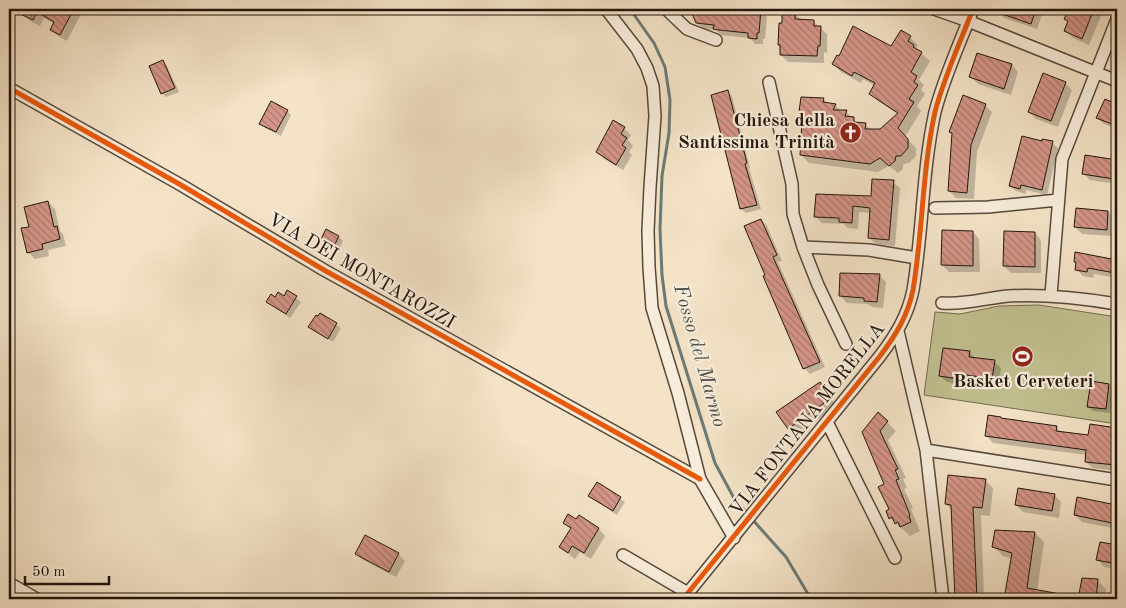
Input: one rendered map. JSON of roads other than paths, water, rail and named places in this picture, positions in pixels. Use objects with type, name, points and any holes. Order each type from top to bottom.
[{"type":"street","points":[[606,9],[637,49],[654,86],[655,116],[648,231],[651,299],[654,316],[675,384],[700,479],[738,533]]},
{"type":"street","points":[[666,9],[688,29],[716,40]]},
{"type":"street","points":[[934,9],[1117,81]]},
{"type":"street","name":"VIA FONTANA MORELLA","points":[[685,596],[738,533],[898,331],[911,301],[934,118],[943,85],[973,9]]},
{"type":"street","points":[[1051,296],[1060,173],[1064,152],[1117,20]]},
{"type":"street","points":[[769,82],[791,179],[793,214],[803,247],[818,285],[846,344]]},
{"type":"street","name":"VIA DEI MONTAROZZI","points":[[9,88],[181,185],[324,270],[700,479]]},
{"type":"street","points":[[935,208],[988,207],[1058,200]]},
{"type":"street","points":[[803,247],[869,250],[917,258]]},
{"type":"street","points":[[942,303],[1006,296],[1051,296],[1117,304]]},
{"type":"street","points":[[898,331],[926,450],[944,599]]},
{"type":"street","points":[[827,422],[894,558]]},
{"type":"street","points":[[926,450],[1117,480]]},
{"type":"street","points":[[623,555],[685,596]]},
{"type":"street","points":[[9,583],[38,599]]},
{"type":"waterway","name":"Fosso del Marmo","points":[[630,9],[654,43],[665,67],[670,100],[669,133],[662,176],[660,229],[662,275],[666,306],[715,463],[735,500],[748,514]]},
{"type":"waterway","name":"Fosso del Marmo","points":[[752,519],[786,557],[811,599]]},
{"type":"place","name":"Chiesa della Santissima Trinità","points":[[851,132]]},
{"type":"place","name":"Basket Cerveteri","points":[[1023,356]]}]
